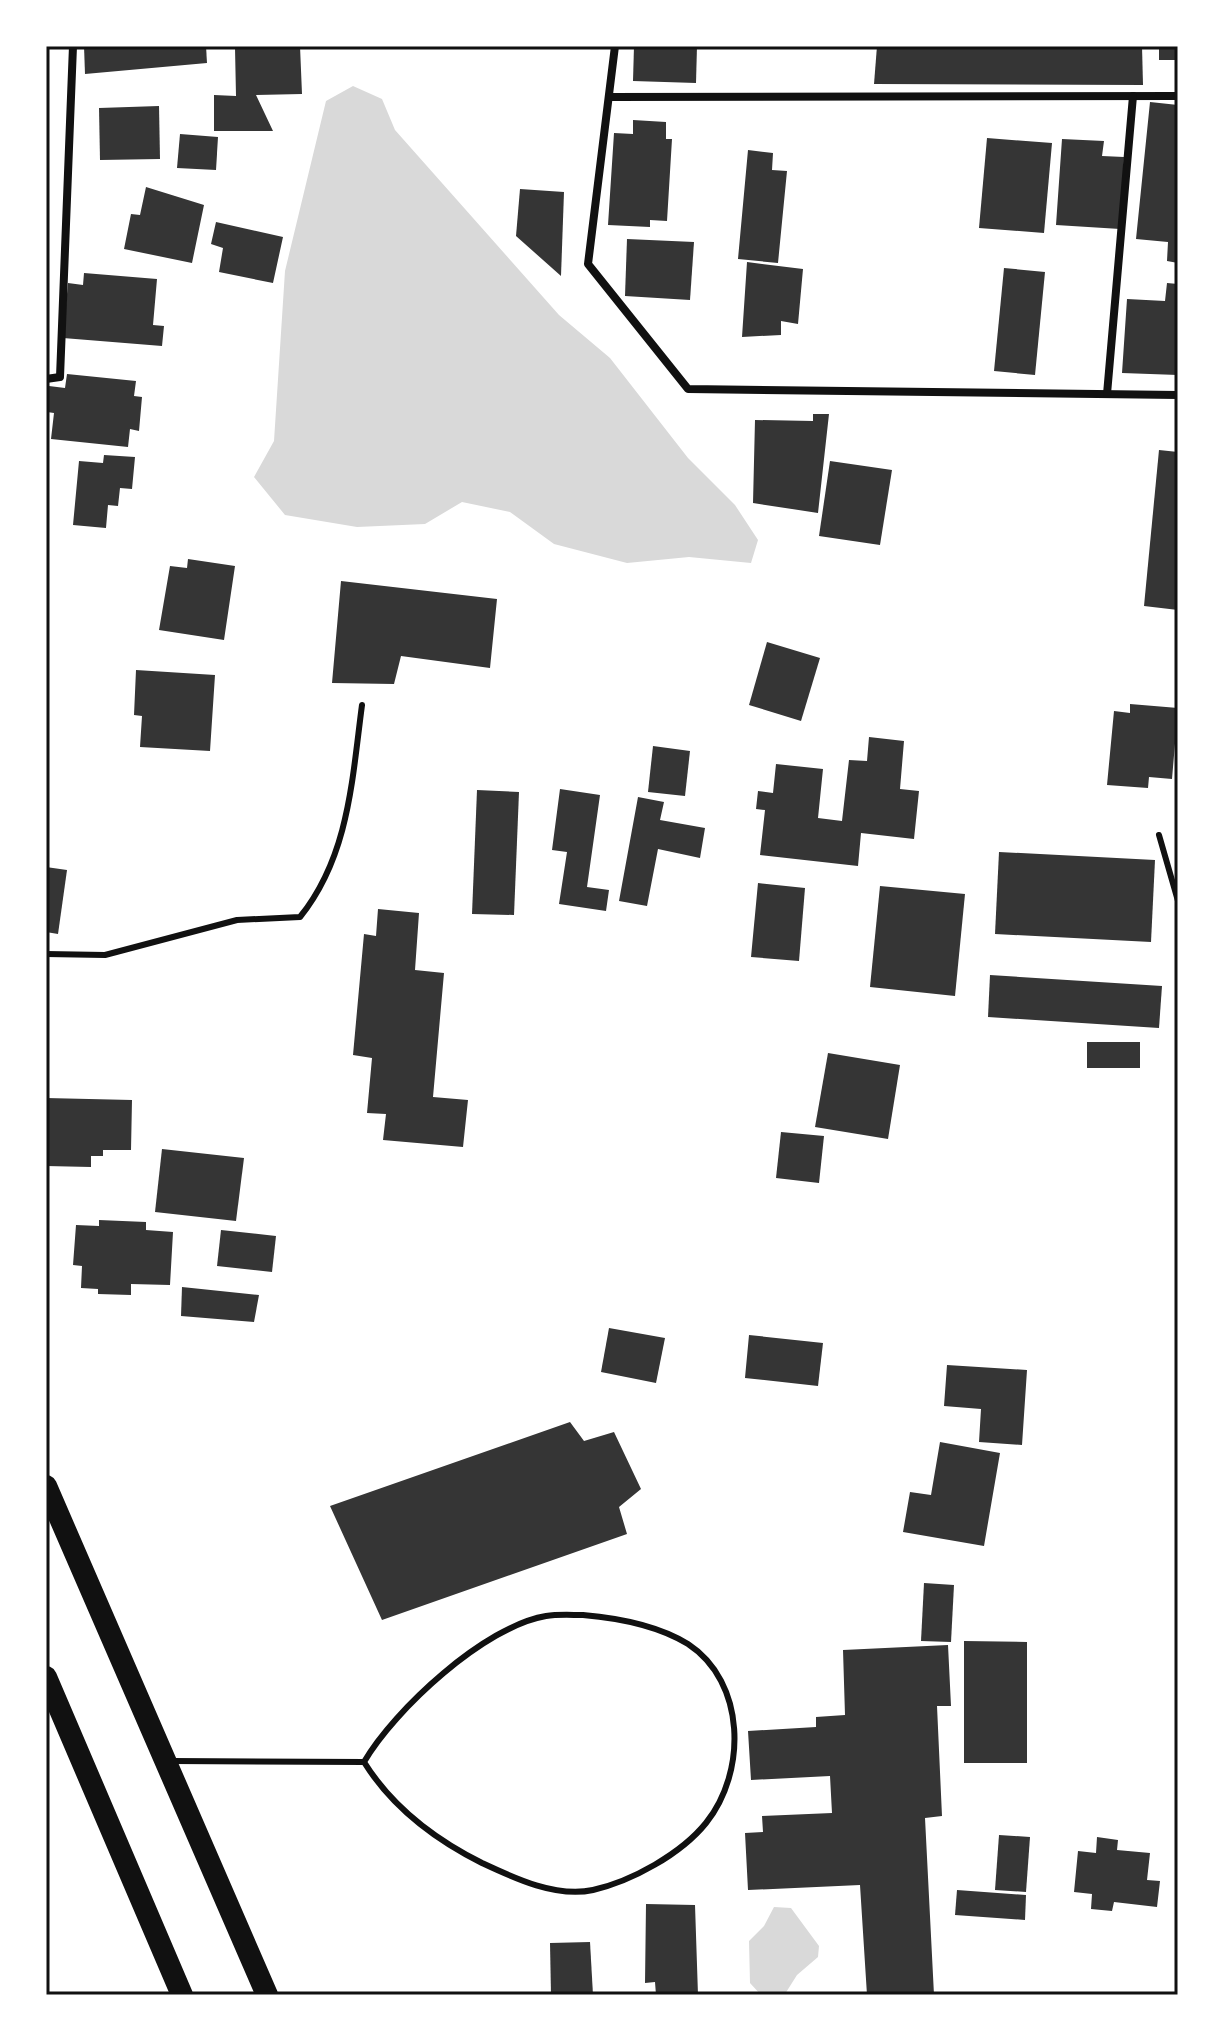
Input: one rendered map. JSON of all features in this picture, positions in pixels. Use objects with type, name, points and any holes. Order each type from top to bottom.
[{"type":"highway","points":[[46,1486],[267,1995]]},
{"type":"highway","points":[[46,1677],[182,1995]]},
{"type":"street","points":[[46,379],[60,377],[73,46]]},
{"type":"street","points":[[615,46],[588,264],[688,389],[1178,395]]},
{"type":"street","points":[[1107,394],[1133,96]]},
{"type":"street","points":[[609,97],[1178,96]]},
{"type":"lane","points":[[46,954],[105,955],[237,920],[300,917],[322,889],[348,812],[362,705]]},
{"type":"lane","points":[[1159,835],[1178,901]]},
{"type":"lane","points":[[544,1616],[624,1619],[688,1645],[725,1684],[735,1742],[733,1767],[707,1822],[653,1866],[591,1891],[520,1881],[443,1843],[377,1783],[364,1762],[375,1744],[414,1700],[485,1641],[544,1616]]},
{"type":"lane","points":[[167,1761],[364,1762]]},
{"type":"shaded area","points":[[353,86],[382,99],[395,130],[559,315],[610,358],[688,458],[735,505],[758,540],[751,563],[689,557],[627,563],[554,544],[510,512],[462,502],[425,524],[357,527],[285,515],[254,477],[274,441],[285,271],[326,101]]},
{"type":"shaded area","points":[[774,1907],[791,1908],[819,1946],[818,1957],[797,1975],[785,1994],[761,1995],[750,1983],[749,1941],[764,1926]]},
{"type":"building","points":[[84,46],[206,46],[207,63],[85,74]]},
{"type":"building","points":[[300,46],[302,94],[256,95],[273,131],[214,131],[214,95],[236,96],[235,48]]},
{"type":"building","points":[[634,46],[697,46],[696,83],[633,81]]},
{"type":"building","points":[[877,46],[1142,46],[1143,85],[874,84]]},
{"type":"building","points":[[1159,46],[1178,46],[1178,60],[1159,60]]},
{"type":"building","points":[[1150,102],[1178,105],[1178,263],[1167,261],[1168,242],[1136,239]]},
{"type":"building","points":[[159,106],[160,159],[100,160],[99,108]]},
{"type":"building","points":[[633,120],[666,122],[666,139],[672,139],[667,221],[650,220],[650,227],[608,225],[614,133],[633,134]]},
{"type":"building","points":[[180,134],[218,137],[216,170],[177,168]]},
{"type":"building","points":[[987,138],[1052,143],[1044,233],[979,228]]},
{"type":"building","points":[[1062,139],[1104,141],[1102,156],[1124,157],[1120,229],[1056,225]]},
{"type":"building","points":[[748,150],[773,153],[772,170],[787,171],[778,263],[738,259]]},
{"type":"building","points":[[146,187],[204,205],[192,263],[124,249],[131,214],[140,215]]},
{"type":"building","points":[[520,189],[564,192],[561,276],[516,236]]},
{"type":"building","points":[[216,222],[283,237],[273,283],[219,272],[223,248],[211,244]]},
{"type":"building","points":[[627,239],[694,242],[690,300],[625,296]]},
{"type":"building","points":[[747,262],[803,269],[798,324],[781,321],[781,335],[742,337]]},
{"type":"building","points":[[1004,268],[1045,272],[1035,375],[994,371]]},
{"type":"building","points":[[84,273],[157,279],[153,325],[164,326],[162,346],[63,338],[68,283],[83,285]]},
{"type":"building","points":[[1167,283],[1178,284],[1178,375],[1122,373],[1127,299],[1165,301]]},
{"type":"building","points":[[67,374],[136,381],[134,396],[142,397],[139,431],[130,429],[128,447],[51,439],[54,413],[47,412],[49,386],[65,388]]},
{"type":"building","points":[[813,414],[829,414],[818,513],[753,503],[755,420],[813,421]]},
{"type":"building","points":[[1159,450],[1178,452],[1178,610],[1144,606]]},
{"type":"building","points":[[104,455],[135,457],[132,489],[120,488],[118,506],[108,505],[106,528],[73,525],[79,461],[103,463]]},
{"type":"building","points":[[830,461],[892,470],[880,545],[819,536]]},
{"type":"building","points":[[188,559],[235,566],[224,640],[159,630],[170,566],[187,568]]},
{"type":"building","points":[[341,581],[497,599],[490,668],[401,656],[394,684],[332,683]]},
{"type":"building","points":[[767,642],[820,658],[801,721],[749,705]]},
{"type":"building","points":[[136,670],[215,675],[210,751],[140,747],[142,716],[134,715]]},
{"type":"building","points":[[1130,704],[1178,708],[1172,779],[1149,777],[1148,788],[1107,785],[1114,711],[1130,713]]},
{"type":"building","points":[[869,737],[904,741],[900,789],[919,791],[914,839],[861,833],[858,866],[760,855],[765,810],[756,809],[758,791],[773,793],[776,764],[823,769],[818,818],[842,821],[849,760],[867,761]]},
{"type":"building","points":[[653,746],[690,751],[685,796],[648,792]]},
{"type":"building","points":[[560,789],[600,795],[587,887],[609,890],[606,911],[559,904],[567,852],[552,850]]},
{"type":"building","points":[[477,790],[519,792],[514,915],[472,914]]},
{"type":"building","points":[[638,797],[664,802],[660,820],[705,828],[700,858],[658,849],[647,906],[619,901]]},
{"type":"building","points":[[999,852],[1155,860],[1151,942],[995,934]]},
{"type":"building","points":[[46,867],[67,870],[58,934],[46,932]]},
{"type":"building","points":[[758,883],[805,888],[799,961],[751,957]]},
{"type":"building","points":[[880,886],[965,894],[955,996],[870,987]]},
{"type":"building","points":[[378,909],[419,913],[415,970],[444,973],[433,1097],[468,1100],[463,1147],[383,1140],[386,1114],[367,1113],[372,1058],[353,1055],[364,934],[376,936]]},
{"type":"building","points":[[990,975],[1162,986],[1159,1028],[988,1017]]},
{"type":"building","points":[[1087,1042],[1140,1042],[1140,1068],[1087,1068]]},
{"type":"building","points":[[828,1053],[900,1065],[888,1139],[815,1127]]},
{"type":"building","points":[[46,1098],[132,1100],[131,1150],[103,1150],[103,1156],[91,1156],[91,1167],[46,1166]]},
{"type":"building","points":[[781,1132],[824,1136],[819,1183],[776,1178]]},
{"type":"building","points":[[162,1149],[244,1158],[236,1221],[155,1212]]},
{"type":"building","points":[[99,1220],[146,1222],[146,1230],[173,1232],[170,1285],[131,1284],[131,1295],[98,1294],[98,1289],[81,1288],[82,1266],[73,1265],[76,1225],[99,1226]]},
{"type":"building","points":[[221,1230],[276,1236],[272,1272],[217,1266]]},
{"type":"building","points":[[182,1287],[259,1295],[254,1322],[181,1316]]},
{"type":"building","points":[[609,1328],[665,1338],[656,1383],[601,1372]]},
{"type":"building","points":[[749,1335],[823,1343],[818,1386],[745,1378]]},
{"type":"building","points":[[947,1365],[1027,1370],[1022,1445],[979,1442],[981,1409],[944,1406]]},
{"type":"building","points":[[570,1422],[584,1441],[614,1432],[641,1489],[619,1507],[627,1534],[382,1620],[330,1506]]},
{"type":"building","points":[[940,1442],[1000,1453],[984,1546],[903,1532],[910,1492],[931,1495]]},
{"type":"building","points":[[924,1583],[954,1585],[951,1642],[921,1641]]},
{"type":"building","points":[[964,1641],[1027,1642],[1027,1763],[964,1763]]},
{"type":"building","points":[[948,1645],[951,1706],[937,1706],[942,1816],[925,1818],[934,1995],[867,1995],[860,1885],[748,1890],[745,1833],[763,1832],[762,1816],[832,1813],[830,1776],[751,1780],[748,1731],[816,1727],[816,1717],[845,1715],[843,1650]]},
{"type":"building","points":[[999,1835],[1030,1837],[1026,1892],[995,1890]]},
{"type":"building","points":[[1097,1837],[1118,1840],[1117,1850],[1150,1853],[1147,1880],[1160,1881],[1157,1907],[1114,1902],[1112,1911],[1091,1909],[1092,1894],[1074,1892],[1078,1851],[1096,1853]]},
{"type":"building","points":[[957,1890],[1026,1895],[1025,1920],[955,1915]]},
{"type":"building","points":[[646,1904],[695,1905],[698,1995],[656,1995],[655,1982],[645,1983]]},
{"type":"building","points":[[590,1942],[593,1995],[551,1995],[550,1943]]}]
